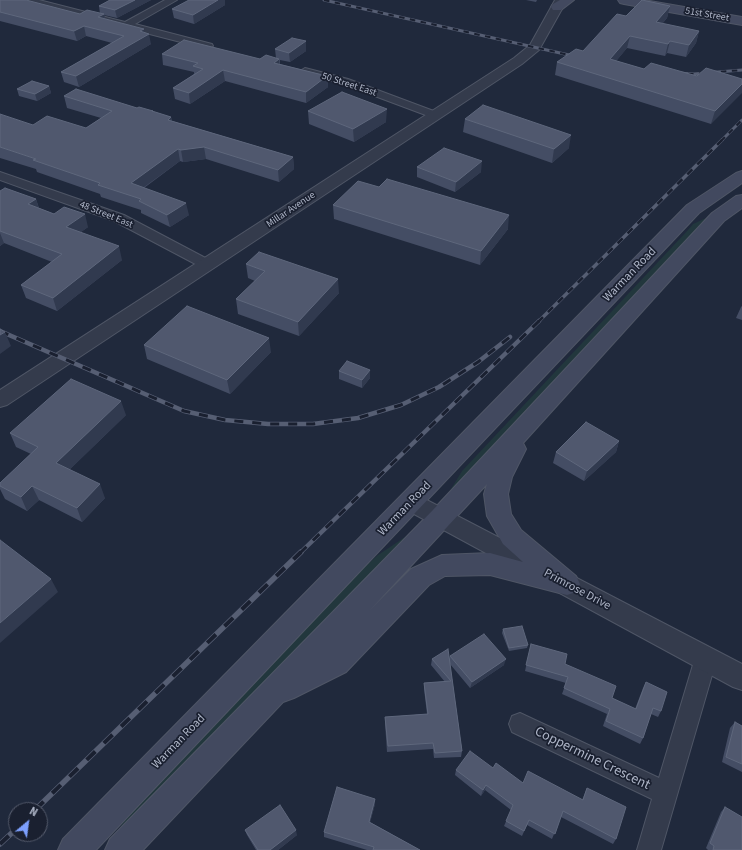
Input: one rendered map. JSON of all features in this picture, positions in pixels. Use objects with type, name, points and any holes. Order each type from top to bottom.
[{"type":"main road","name":"51st Street","points":[[624,0],[742,21]]},
{"type":"main road","name":"51st Street","points":[[661,0],[742,14]]},
{"type":"main road","name":"Warman Road","points":[[74,850],[693,209],[742,176]]},
{"type":"main road","name":"Warman Road","points":[[121,850],[441,518],[718,217],[742,200]]},
{"type":"main road","points":[[529,423],[500,477],[496,494],[497,508],[499,516],[512,537],[567,584]]},
{"type":"main road","points":[[269,697],[336,663],[404,592],[420,578],[442,566],[490,564],[567,584]]},
{"type":"main road","points":[[89,850],[124,799]]},
{"type":"street","points":[[28,0],[216,48]]},
{"type":"street","points":[[126,25],[172,0]]},
{"type":"street","name":"Millar Avenue","points":[[0,400],[208,265],[529,53],[543,34],[561,2]]},
{"type":"street","name":"50 Street East","points":[[299,69],[344,81],[435,115]]},
{"type":"street","name":"48 Street East","points":[[0,176],[119,218],[208,265]]},
{"type":"street","name":"Primrose Drive","points":[[411,502],[742,678]]},
{"type":"street","name":"Coppermine Crescent","points":[[649,850],[706,658]]},
{"type":"street","name":"Coppermine Crescent","points":[[520,724],[665,794]]},
{"type":"green space","points":[[706,218],[708,219],[455,491],[451,489],[462,471],[693,224]]},
{"type":"green space","points":[[411,533],[112,841],[124,821],[158,782],[360,571],[378,555]]},
{"type":"building","points":[[0,0],[26,0],[80,14],[87,10],[104,14],[98,17],[144,29],[140,31],[149,34],[76,76],[61,72],[124,36],[84,26],[74,31],[0,12]]},
{"type":"building","points":[[110,0],[135,0],[115,10],[99,6]]},
{"type":"building","points":[[189,0],[218,0],[193,15],[172,9]]},
{"type":"building","points":[[642,0],[670,6],[656,22],[699,31],[689,45],[670,41],[668,44],[630,36],[610,59],[644,69],[651,63],[697,76],[706,68],[742,79],[742,84],[715,111],[557,62],[576,49],[583,51],[617,14],[626,16]]},
{"type":"building","points":[[292,38],[306,41],[289,53],[275,49]]},
{"type":"building","points":[[184,40],[260,59],[266,55],[279,59],[274,63],[327,76],[306,92],[223,70],[189,93],[173,88],[203,69],[193,66],[198,63],[162,54]]},
{"type":"building","points":[[32,81],[49,86],[35,94],[17,89]]},
{"type":"building","points":[[76,89],[171,117],[168,120],[293,157],[278,170],[204,147],[181,150],[178,149],[131,183],[186,203],[167,215],[139,201],[141,199],[98,185],[100,183],[0,147],[0,114],[33,125],[47,116],[86,128],[112,111],[64,96]]},
{"type":"building","points":[[342,92],[387,109],[353,129],[308,111]]},
{"type":"building","points":[[483,105],[571,135],[554,149],[465,119]]},
{"type":"building","points":[[444,148],[482,161],[456,182],[417,167]]},
{"type":"building","points":[[387,179],[509,215],[481,251],[333,205],[358,181],[379,187]]},
{"type":"building","points":[[5,188],[36,199],[28,204],[54,214],[64,207],[85,214],[66,227],[119,246],[53,298],[21,285],[62,254],[0,231],[0,191]]},
{"type":"building","points":[[259,252],[338,279],[298,322],[236,299],[265,271],[246,264]]},
{"type":"building","points":[[187,306],[269,338],[227,380],[144,345]]},
{"type":"building","points":[[0,329],[5,332],[0,335]]},
{"type":"building","points":[[347,361],[370,370],[362,380],[339,371]]},
{"type":"building","points":[[71,379],[121,401],[56,463],[100,484],[77,508],[32,486],[21,497],[0,486],[0,483],[38,447],[10,433]]},
{"type":"building","points":[[586,422],[619,441],[587,471],[556,452]]},
{"type":"building","points":[[0,540],[51,579],[0,623]]},
{"type":"building","points":[[522,626],[528,645],[509,648],[503,629]]},
{"type":"building","points":[[484,634],[506,659],[472,682],[450,656]]},
{"type":"building","points":[[531,644],[567,654],[565,664],[616,686],[612,698],[636,709],[646,682],[667,692],[661,711],[653,708],[643,738],[606,721],[610,709],[564,688],[568,677],[526,665]]},
{"type":"building","points":[[448,649],[462,751],[435,753],[433,743],[388,746],[385,717],[428,714],[424,683],[451,681],[432,659]]},
{"type":"building","points":[[735,722],[742,726],[742,764],[726,757]]},
{"type":"building","points":[[470,751],[493,768],[496,763],[523,783],[528,771],[583,800],[587,788],[626,807],[616,839],[563,811],[555,834],[529,820],[524,831],[506,821],[513,805],[486,785],[483,790],[456,770]]},
{"type":"building","points":[[337,787],[375,799],[369,822],[420,850],[373,850],[374,847],[324,832]]},
{"type":"building","points":[[280,805],[296,830],[270,850],[258,850],[245,830]]},
{"type":"building","points":[[725,807],[742,817],[742,850],[713,850],[714,846],[710,843]]},
{"type":"railway","points":[[324,0],[578,57]]},
{"type":"railway","points":[[677,73],[694,74],[742,70]]},
{"type":"railway","points":[[722,140],[742,120]]},
{"type":"railway","points":[[538,322],[722,140]]},
{"type":"railway","points":[[300,553],[539,321]]},
{"type":"railway","points":[[0,331],[184,411],[225,420],[268,424],[313,424],[358,418],[401,405],[439,387],[478,362],[510,337]]},
{"type":"railway","points":[[43,802],[301,552]]},
{"type":"railway","points":[[0,844],[8,836]]}]
